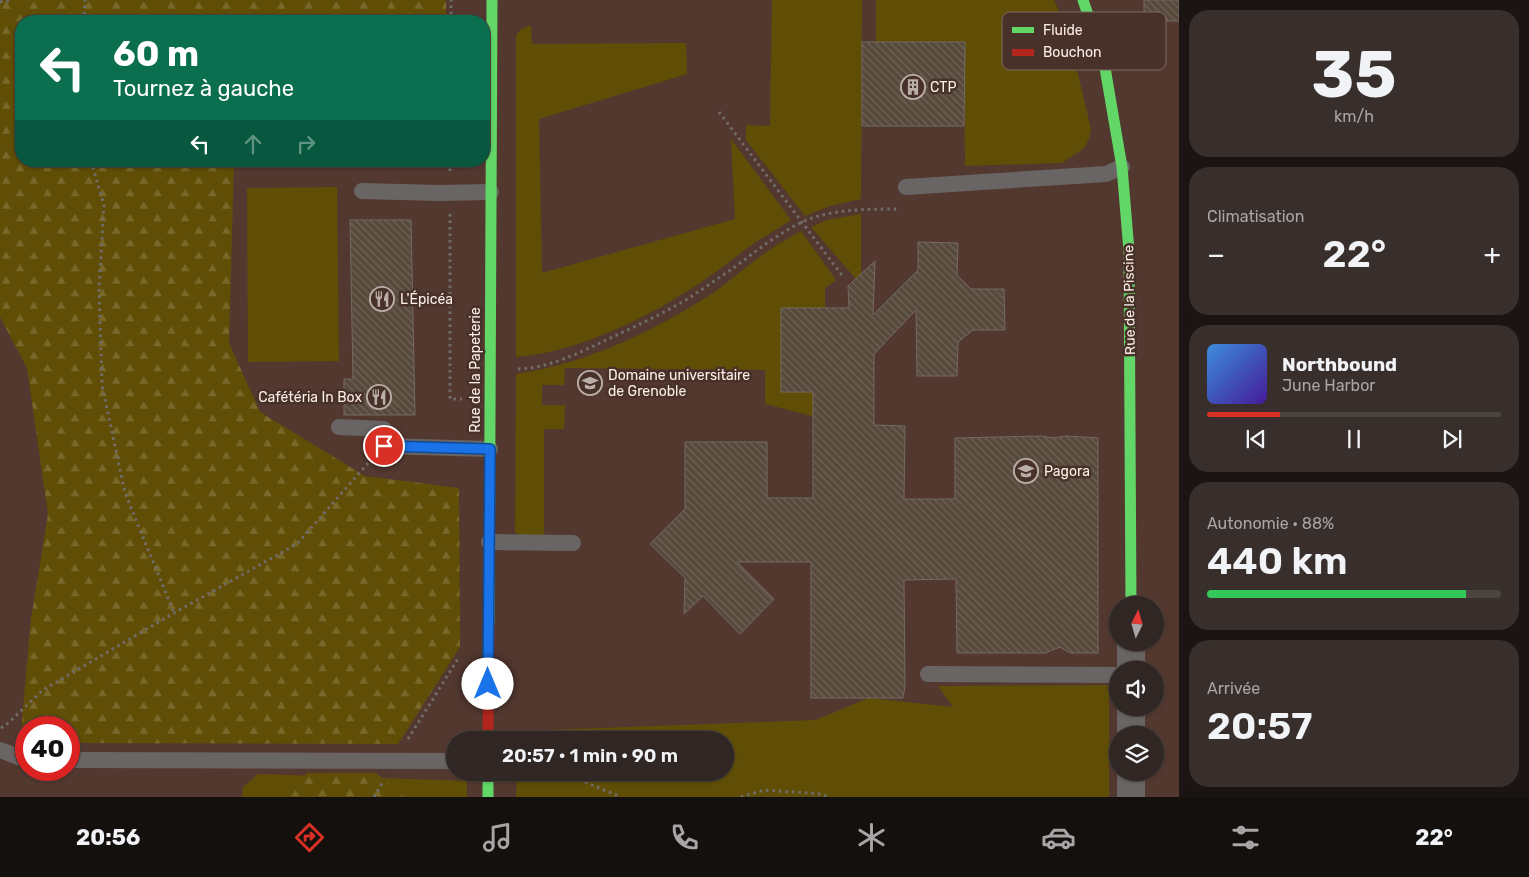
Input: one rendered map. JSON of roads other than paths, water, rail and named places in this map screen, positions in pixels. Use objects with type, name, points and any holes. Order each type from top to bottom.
[{"type":"street","name":"Rue de la Papeterie","points":[[488,731],[492,0]]},
{"type":"street","name":"Rue de la Piscine","points":[[1083,0],[1087,12]]},
{"type":"street","name":"Rue de la Piscine","points":[[1105,70],[1122,167],[1129,251],[1131,596]]},
{"type":"street","points":[[488,781],[488,797]]},
{"type":"street","points":[[1131,781],[1131,797]]},
{"type":"lane","points":[[906,187],[1106,174],[1122,167]]},
{"type":"lane","points":[[362,191],[491,192]]},
{"type":"lane","points":[[338,427],[384,429],[384,446],[490,449]]},
{"type":"lane","points":[[489,542],[573,543]]},
{"type":"lane","points":[[928,674],[1109,675]]},
{"type":"lane","points":[[0,750],[15,756]]},
{"type":"lane","points":[[80,760],[446,761]]},
{"type":"place","name":"CTP","points":[[913,87]]},
{"type":"place","name":"L'Épicéa","points":[[382,299]]},
{"type":"place","name":"Domaine universitaire de Grenoble","points":[[590,383]]},
{"type":"place","name":"Cafétéria In Box","points":[[379,397]]},
{"type":"place","name":"Pagora","points":[[1026,471]]}]
